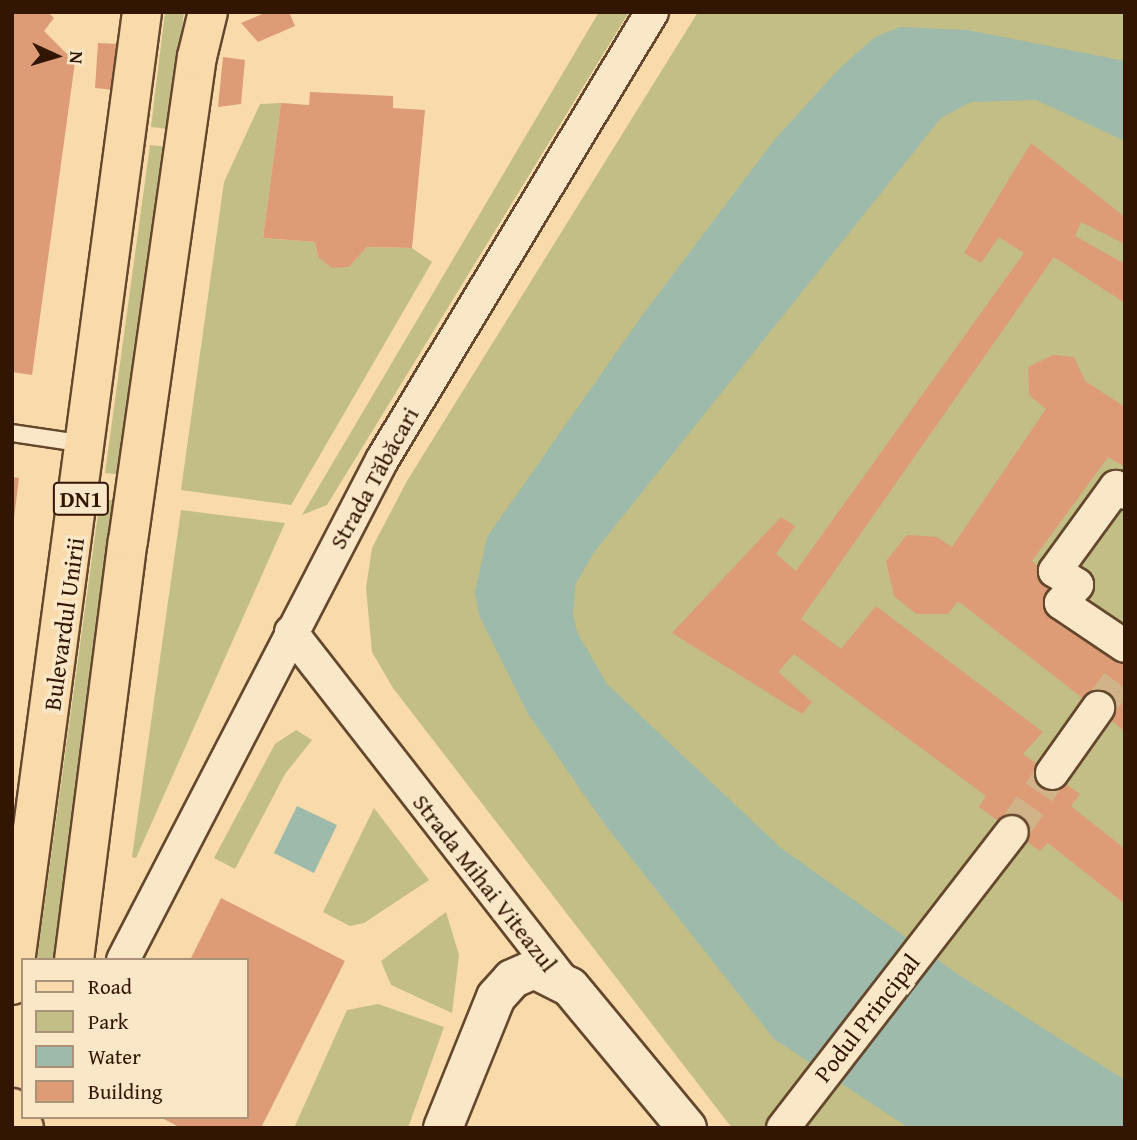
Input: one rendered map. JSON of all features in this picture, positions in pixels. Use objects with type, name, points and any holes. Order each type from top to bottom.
[{"type":"main road","name":"Bulevardul Unirii","points":[[12,985],[88,444],[142,12]]},
{"type":"main road","name":"DN1","points":[[74,958],[126,555],[197,57],[208,12]]},
{"type":"main road","points":[[443,1128],[496,997],[527,971],[560,978]]},
{"type":"main road","name":"Strada Mihai Viteazul","points":[[560,978],[687,1128]]},
{"type":"main road","points":[[12,1108],[24,1128]]},
{"type":"street","name":"Strada Tăbăcari","points":[[124,958],[290,632],[383,460],[652,12]]},
{"type":"street","points":[[1125,493],[1116,487],[1055,571],[1077,585],[1061,603],[1125,646]]},
{"type":"street","name":"Strada Mihai Viteazul","points":[[290,632],[560,978]]},
{"type":"street","points":[[1052,773],[1098,708]]},
{"type":"street","name":"Podul Principal","points":[[792,1116],[1013,832]]},
{"type":"lane","points":[[12,433],[88,444]]},
{"type":"green space","points":[[165,12],[184,12],[169,129],[151,127]]},
{"type":"green space","points":[[599,12],[629,12],[327,505],[302,515]]},
{"type":"green space","points":[[698,12],[1125,12],[1125,1128],[732,1128],[393,688],[372,652],[366,588],[372,548],[407,481]]},
{"type":"green space","points":[[281,103],[263,238],[315,242],[318,257],[349,267],[367,247],[412,248],[432,262],[291,505],[181,490],[224,182],[260,104]]},
{"type":"green space","points":[[150,145],[168,147],[124,475],[105,473]]},
{"type":"green space","points":[[100,499],[121,501],[57,958],[37,958]]},
{"type":"green space","points":[[181,510],[285,523],[136,858],[132,857]]},
{"type":"green space","points":[[296,730],[312,740],[285,774],[235,869],[214,858],[275,744]]},
{"type":"green space","points":[[374,808],[429,880],[364,923],[350,926],[323,912]]},
{"type":"green space","points":[[446,912],[459,955],[452,1013],[391,985],[381,961]]},
{"type":"green space","points":[[378,1004],[444,1027],[408,1128],[294,1128],[347,1010]]},
{"type":"water","points":[[900,27],[967,30],[1125,61],[1125,141],[1036,100],[971,102],[941,118],[595,551],[575,585],[573,615],[577,632],[607,684],[781,848],[959,975],[1125,1080],[1125,1128],[909,1128],[774,1039],[606,826],[528,714],[479,615],[475,592],[487,537],[641,317],[775,139],[841,67],[875,37]]},
{"type":"water","points":[[297,806],[337,825],[314,873],[274,853]]},
{"type":"building","points":[[12,12],[48,12],[54,18],[44,31],[75,62],[32,375],[12,372]]},
{"type":"building","points":[[267,12],[289,12],[295,26],[258,42],[241,23]]},
{"type":"building","points":[[98,43],[119,44],[115,90],[95,88]]},
{"type":"building","points":[[223,57],[245,60],[241,104],[218,107]]},
{"type":"building","points":[[310,92],[393,96],[393,108],[425,110],[412,248],[367,247],[349,267],[332,268],[318,257],[315,242],[263,238],[281,103],[309,105]]},
{"type":"building","points":[[1031,143],[1125,217],[1123,243],[1081,222],[1075,236],[1125,264],[1125,303],[1054,257],[801,619],[841,649],[876,606],[1043,732],[1023,754],[1080,794],[1071,806],[1125,849],[1125,904],[1048,843],[1040,851],[979,807],[986,796],[794,654],[778,672],[812,702],[802,714],[672,633],[781,517],[795,526],[776,554],[796,571],[1024,253],[999,237],[981,263],[964,253]]},
{"type":"building","points":[[1053,355],[1074,357],[1085,381],[1125,407],[1125,467],[1108,457],[1032,561],[1062,587],[1063,619],[1125,662],[1125,731],[958,601],[948,614],[916,614],[894,596],[886,561],[907,535],[937,537],[952,547],[1046,409],[1029,395],[1028,367]]},
{"type":"building","points":[[12,477],[19,478],[14,518],[12,518]]},
{"type":"building","points":[[221,898],[345,961],[261,1128],[181,1128],[164,1119],[248,1119],[248,958],[191,958]]},
{"type":"tunnel","points":[[1098,708],[1125,673]]},
{"type":"tunnel","points":[[1012,832],[1052,773]]}]
